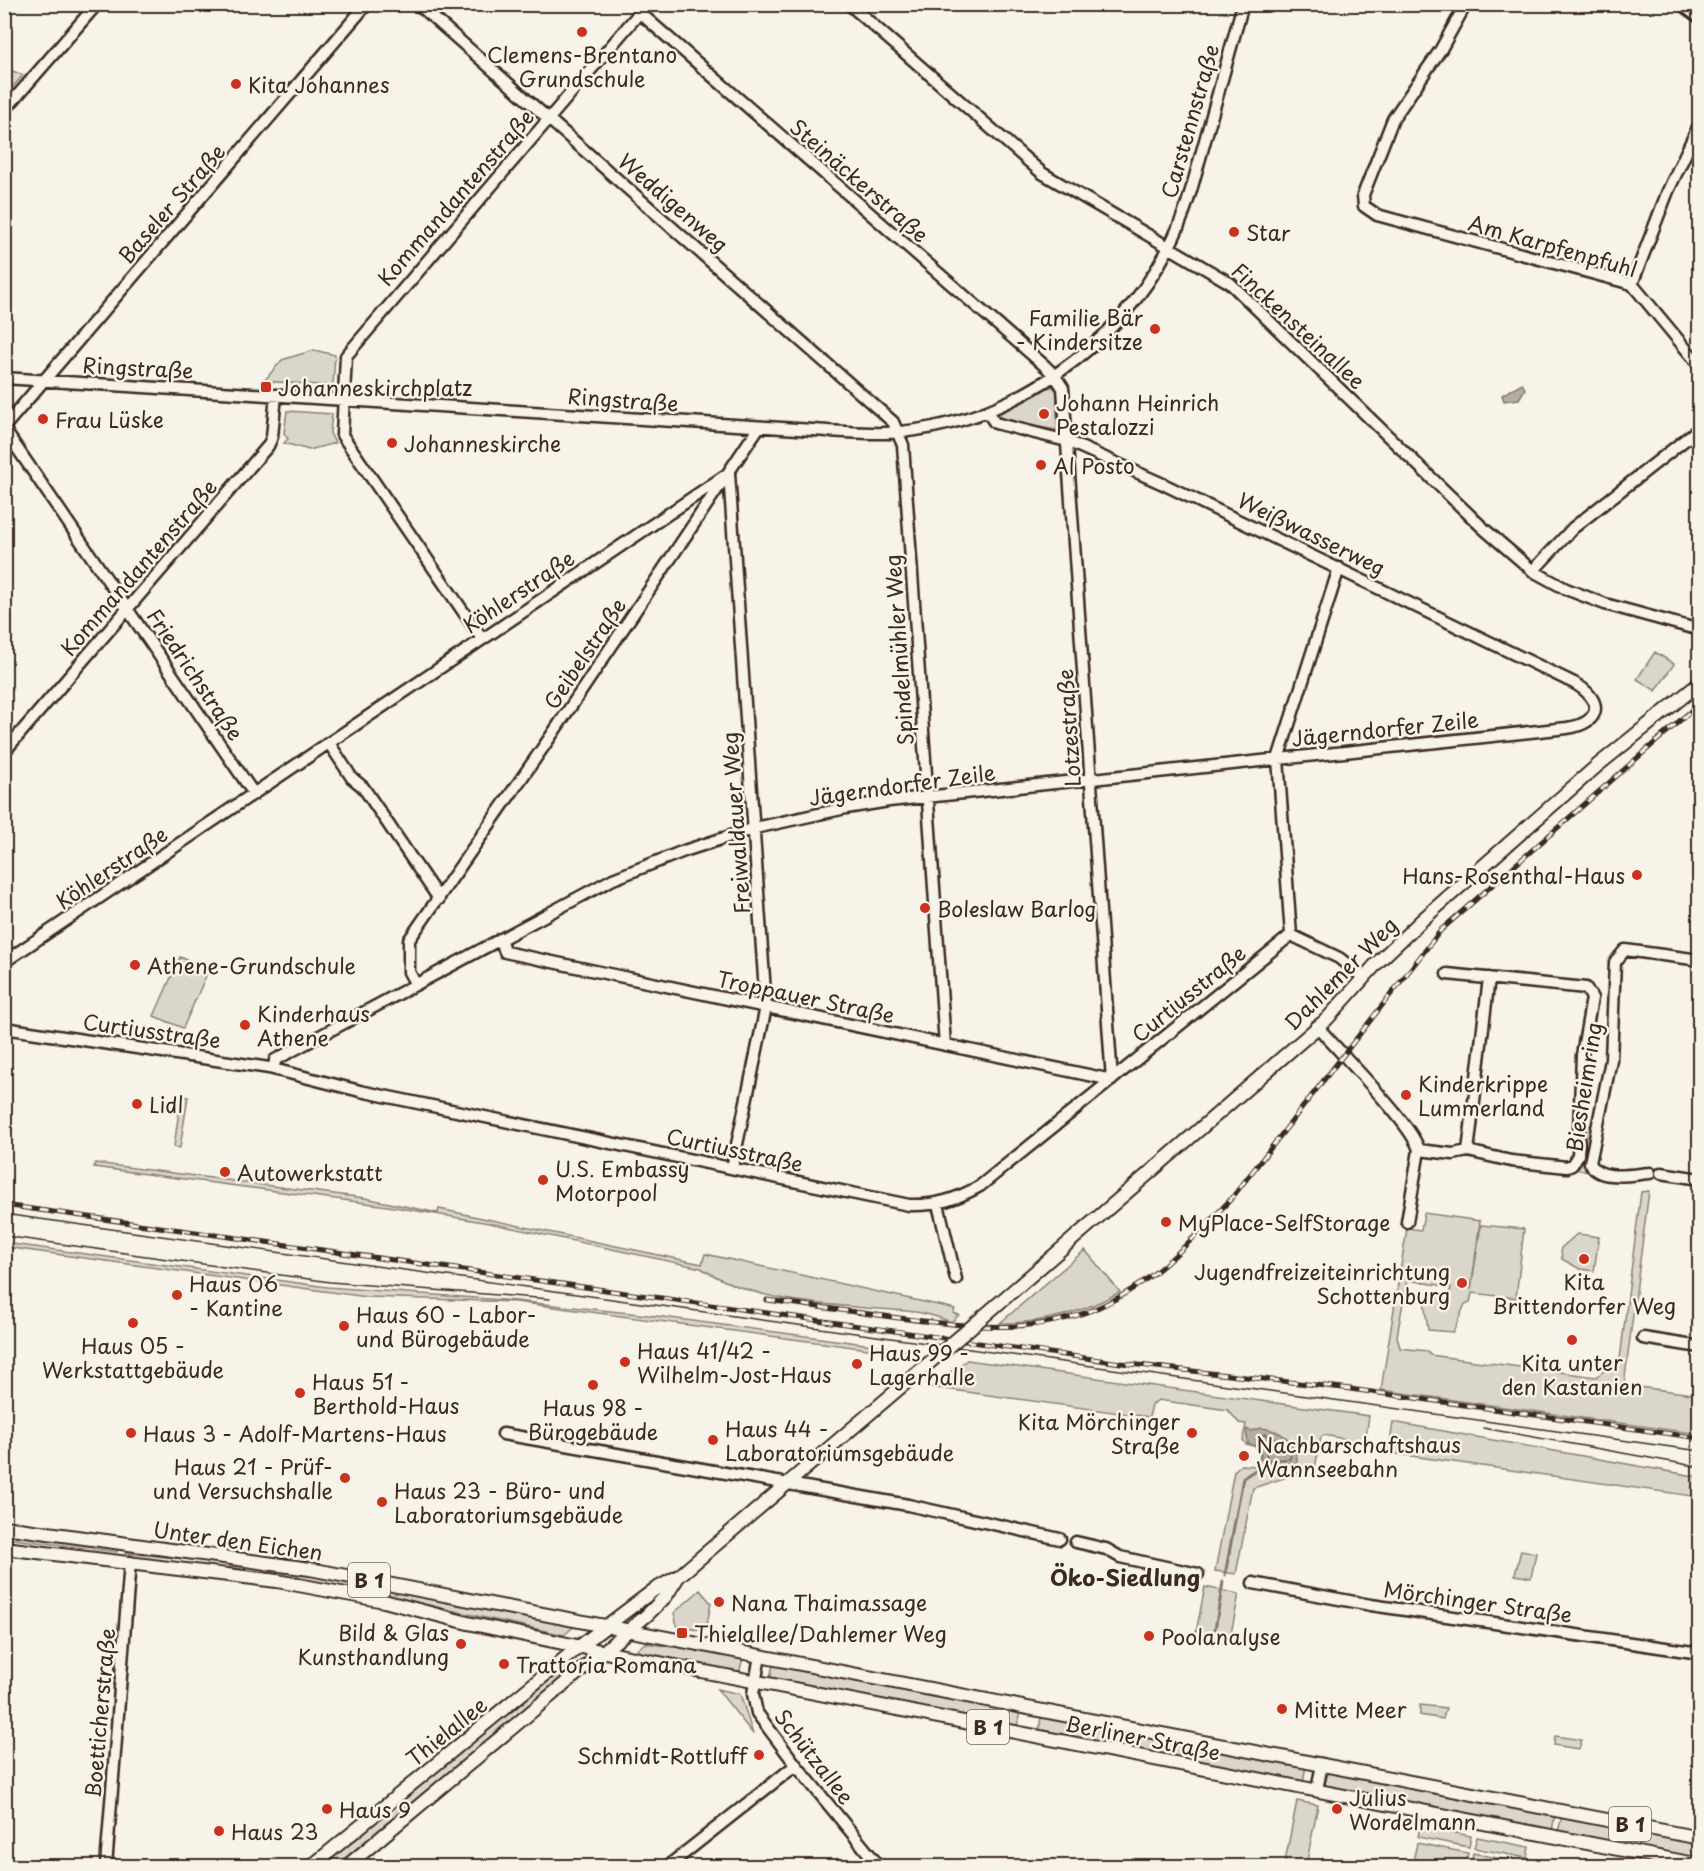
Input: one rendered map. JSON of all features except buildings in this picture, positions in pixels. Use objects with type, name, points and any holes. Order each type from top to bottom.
[{"type":"main road","name":"Dahlemer Weg","points":[[786,1484],[984,1316],[1334,1011],[1363,977],[1422,920],[1598,765],[1700,683]]},
{"type":"main road","points":[[606,1626],[654,1590],[679,1576],[786,1484]]},
{"type":"main road","name":"Unter den Eichen","points":[[4,1527],[310,1569],[606,1626]]},
{"type":"main road","name":"Unter den Eichen","points":[[4,1548],[277,1581],[384,1601],[468,1623],[580,1646]]},
{"type":"main road","points":[[221,1575],[223,1557]]},
{"type":"main road","points":[[602,1652],[666,1596],[679,1576]]},
{"type":"main road","name":"Berliner Straße","points":[[606,1626],[1700,1838]]},
{"type":"main road","name":"Thielallee","points":[[312,1866],[606,1626]]},
{"type":"main road","name":"Berliner Straße","points":[[580,1646],[1700,1865]]},
{"type":"main road","name":"Thielallee","points":[[347,1866],[602,1652]]},
{"type":"street","points":[[4,111],[97,4]]},
{"type":"street","name":"Baseler Straße","points":[[4,428],[367,4]]},
{"type":"street","name":"Weddigenweg","points":[[418,4],[893,422],[898,433]]},
{"type":"street","name":"Kommandantenstraße","points":[[482,639],[342,435],[346,356],[648,4]]},
{"type":"street","name":"Finckensteinallee","points":[[849,4],[1042,173],[1230,283],[1483,528],[1533,571],[1566,589],[1605,604],[1700,630]]},
{"type":"street","name":"Carstennstraße","points":[[1170,247],[1189,200],[1243,4]]},
{"type":"street","name":"Am Karpfenpfuhl","points":[[1466,4],[1441,49],[1393,119],[1363,195],[1364,206],[1377,215],[1632,284],[1700,366]]},
{"type":"street","points":[[1682,4],[1700,18]]},
{"type":"street","name":"Steinäckerstraße","points":[[640,14],[1055,376]]},
{"type":"street","points":[[1632,284],[1668,191],[1700,123]]},
{"type":"street","name":"Ringstraße","points":[[4,378],[759,427],[898,433],[945,425],[988,413],[1055,376],[1093,344],[1130,306],[1170,247]]},
{"type":"street","name":"Lotzestraße","points":[[1055,376],[1063,388],[1112,1080]]},
{"type":"street","name":"Kommandantenstraße","points":[[4,752],[268,446],[272,437],[276,395]]},
{"type":"street","name":"Weißwasserweg","points":[[988,413],[995,423],[1066,441],[1339,568],[1579,686],[1591,696],[1596,708],[1593,718]]},
{"type":"street","name":"Geibelstraße","points":[[415,983],[409,972],[409,940],[759,427]]},
{"type":"street","name":"Friedrichstraße","points":[[4,428],[254,794]]},
{"type":"street","points":[[1533,571],[1565,535],[1700,428]]},
{"type":"street","name":"Spindelmühler Weg","points":[[898,433],[903,445],[945,1045]]},
{"type":"street","name":"Köhlerstraße","points":[[4,962],[729,473]]},
{"type":"street","name":"Freiwaldauer Weg","points":[[729,473],[766,1008],[732,1168]]},
{"type":"street","points":[[1339,568],[1278,759],[1291,935],[1340,958],[1363,977]]},
{"type":"street","name":"Jägerndorfer Zeile","points":[[274,1069],[276,1060],[415,983],[613,879],[684,851],[755,828],[846,808],[1571,728],[1585,724],[1593,718]]},
{"type":"street","points":[[329,743],[439,899]]},
{"type":"street","name":"Curtiusstraße","points":[[4,1028],[274,1069],[360,1091],[909,1205],[938,1204],[960,1197],[980,1186],[1291,935]]},
{"type":"street","name":"Troppauer Straße","points":[[500,939],[505,952],[1112,1080]]},
{"type":"street","name":"Biesheimring","points":[[1695,960],[1625,950],[1615,962],[1611,1060],[1590,1163],[1599,1172],[1623,1175],[1655,1173],[1700,1179]]},
{"type":"street","points":[[1419,1150],[1453,1154],[1468,1152],[1512,1161],[1567,1167],[1572,1165],[1578,1155],[1582,1055],[1592,998],[1590,992],[1586,988],[1447,974]]},
{"type":"street","points":[[1468,1152],[1489,978]]},
{"type":"street","points":[[1317,1026],[1413,1135],[1419,1150],[1407,1222]]},
{"type":"street","points":[[938,1204],[956,1279]]},
{"type":"street","points":[[1643,1338],[1700,1347]]},
{"type":"street","points":[[503,1434],[908,1505],[1060,1539]]},
{"type":"street","points":[[1076,1542],[1106,1549],[1120,1557],[1198,1574]]},
{"type":"street","name":"Boetticherstraße","points":[[106,1866],[130,1562]]},
{"type":"street","name":"Mörchinger Straße","points":[[1252,1583],[1371,1605],[1700,1653]]},
{"type":"street","name":"Schützallee","points":[[760,1656],[753,1694],[757,1713],[796,1765],[879,1866]]},
{"type":"street","points":[[1317,1790],[1322,1764]]},
{"type":"street","points":[[668,1866],[796,1765]]},
{"type":"shaded area","points":[[4,68],[23,75],[5,96]]},
{"type":"shaded area","points":[[314,350],[335,355],[333,386],[264,381],[282,360]]},
{"type":"shaded area","points":[[1047,387],[1053,387],[1057,391],[1057,430],[999,421],[1001,412]]},
{"type":"shaded area","points":[[287,411],[332,414],[330,433],[335,443],[309,450],[284,443],[288,439],[284,433]]},
{"type":"shaded area","points":[[1655,652],[1674,664],[1656,691],[1637,679]]},
{"type":"shaded area","points":[[180,957],[209,969],[183,1028],[154,1016]]},
{"type":"shaded area","points":[[181,1096],[188,1097],[180,1148],[174,1147]]},
{"type":"shaded area","points":[[1582,1124],[1594,1126],[1592,1172],[1574,1169]]},
{"type":"shaded area","points":[[95,1163],[365,1198],[438,1213],[439,1209],[702,1264],[705,1254],[947,1307],[955,1309],[953,1313],[959,1315],[951,1322],[916,1312],[787,1299],[743,1288],[701,1268],[489,1223],[388,1206],[94,1167]]},
{"type":"shaded area","points":[[1649,1191],[1624,1385],[1699,1395],[1699,1434],[1381,1390],[1407,1228],[1421,1230],[1424,1213],[1480,1221],[1471,1290],[1481,1225],[1524,1229],[1516,1298],[1472,1293],[1470,1302],[1465,1304],[1453,1332],[1428,1330],[1423,1293],[1449,1296],[1451,1287],[1407,1280],[1397,1336],[1400,1348],[1427,1351],[1430,1355],[1596,1377],[1620,1359],[1641,1192]]},
{"type":"shaded area","points":[[1577,1234],[1599,1237],[1594,1271],[1580,1269],[1562,1259],[1561,1248]]},
{"type":"shaded area","points":[[5,1243],[327,1287],[516,1301],[648,1315],[917,1351],[913,1355],[516,1302],[367,1297],[5,1247]]},
{"type":"shaded area","points":[[1085,1250],[1120,1292],[1091,1306],[1062,1316],[1032,1322],[1000,1323]]},
{"type":"shaded area","points":[[967,1360],[1369,1416],[1365,1443],[1324,1435],[1321,1437],[1314,1473],[1306,1471],[1253,1488],[1236,1574],[1215,1571],[1234,1471],[1241,1465],[1258,1466],[1261,1448],[1246,1444],[1243,1440],[1246,1424],[1239,1423],[1228,1410],[1158,1400],[1152,1405],[1149,1417],[930,1387]]},
{"type":"shaded area","points":[[1393,1422],[1699,1477],[1699,1497],[1397,1454],[1389,1450]]},
{"type":"shaded area","points":[[5,1534],[117,1549],[117,1552],[5,1538]]},
{"type":"shaded area","points":[[125,1550],[214,1561],[215,1562],[125,1553]]},
{"type":"shaded area","points":[[1521,1550],[1536,1553],[1531,1578],[1515,1575]]},
{"type":"shaded area","points":[[230,1563],[287,1570],[576,1625],[564,1635],[414,1602],[230,1567]]},
{"type":"shaded area","points":[[1205,1587],[1239,1594],[1229,1644],[1195,1638]]},
{"type":"shaded area","points":[[700,1590],[711,1603],[707,1624],[699,1623],[698,1630],[677,1626],[674,1613]]},
{"type":"shaded area","points":[[645,1643],[671,1647],[681,1646],[743,1657],[739,1674],[632,1654]]},
{"type":"shaded area","points":[[564,1663],[580,1666],[339,1866],[320,1866]]},
{"type":"shaded area","points":[[773,1663],[1020,1710],[1017,1728],[770,1680]]},
{"type":"shaded area","points":[[717,1689],[740,1694],[753,1734]]},
{"type":"shaded area","points":[[1420,1705],[1446,1708],[1443,1719],[1420,1715]]},
{"type":"shaded area","points":[[1041,1716],[1306,1765],[1303,1783],[1039,1732]]},
{"type":"shaded area","points":[[1555,1736],[1582,1740],[1579,1749],[1554,1745]]},
{"type":"shaded area","points":[[1329,1770],[1555,1814],[1552,1831],[1324,1786]]},
{"type":"shaded area","points":[[1297,1801],[1318,1805],[1306,1866],[1284,1866]]},
{"type":"shaded area","points":[[1562,1816],[1699,1842],[1699,1860],[1558,1832]]},
{"type":"shaded area","points":[[1420,1826],[1471,1836],[1469,1847],[1418,1837]]},
{"type":"shaded area","points":[[1477,1837],[1529,1847],[1527,1858],[1474,1848]]},
{"type":"shaded area","points":[[1417,1843],[1468,1853],[1466,1866],[1412,1866]]},
{"type":"shaded area","points":[[1473,1853],[1526,1864],[1525,1866],[1471,1866]]},
{"type":"water","points":[[1522,383],[1525,389],[1519,399],[1504,401],[1502,395]]},
{"type":"water","points":[[1260,1428],[1274,1431],[1286,1438],[1294,1448],[1297,1462],[1277,1469],[1266,1466],[1261,1455],[1261,1447],[1248,1444],[1246,1429],[1251,1431]]},
{"type":"waterway","points":[[1225,1575],[1243,1478],[1263,1465]]},
{"type":"waterway","points":[[1215,1629],[1223,1582]]},
{"type":"tram line","points":[[4,1214],[1700,1451]]},
{"type":"tram line","points":[[4,1236],[330,1282],[550,1299]]},
{"type":"tram line","points":[[1483,1428],[1700,1467]]},
{"type":"railway","points":[[767,1300],[924,1321],[974,1326],[1024,1326],[1073,1317],[1116,1299],[1135,1287],[1169,1261],[1231,1199],[1441,930],[1700,703]]},
{"type":"railway","points":[[4,1205],[1121,1363],[1343,1388],[1700,1438]]},
{"type":"place","name":"Clemens-Brentano Grundschule","points":[[582,32]]},
{"type":"place","name":"Kita Johannes","points":[[236,84]]},
{"type":"place","name":"Star","points":[[1234,232]]},
{"type":"place","name":"Familie Bär - Kindersitze","points":[[1155,329]]},
{"type":"place","name":"Johanneskirchplatz","points":[[266,387]]},
{"type":"place","name":"Johann Heinrich Pestalozzi","points":[[1044,414]]},
{"type":"place","name":"Frau Lüske","points":[[43,419]]},
{"type":"place","name":"Johanneskirche","points":[[392,443]]},
{"type":"place","name":"Al Posto","points":[[1041,465]]},
{"type":"place","name":"Hans-Rosenthal-Haus","points":[[1637,875]]},
{"type":"place","name":"Boleslaw Barlog","points":[[925,908]]},
{"type":"place","name":"Athene-Grundschule","points":[[135,965]]},
{"type":"place","name":"Kinderhaus Athene","points":[[245,1025]]},
{"type":"place","name":"Kinderkrippe Lummerland","points":[[1406,1095]]},
{"type":"place","name":"Lidl","points":[[137,1104]]},
{"type":"place","name":"Autowerkstatt","points":[[225,1172]]},
{"type":"place","name":"U.S. Embassy Motorpool","points":[[543,1180]]},
{"type":"place","name":"MyPlace-SelfStorage","points":[[1166,1222]]},
{"type":"place","name":"Kita Brittendorfer Weg","points":[[1584,1259]]},
{"type":"place","name":"Jugendfreizeiteinrichtung Schottenburg","points":[[1462,1283]]},
{"type":"place","name":"Haus 06 - Kantine","points":[[177,1295]]},
{"type":"place","name":"Haus 05 - Werkstattgebäude","points":[[133,1323]]},
{"type":"place","name":"Haus 60 - Labor- und Bürogebäude","points":[[344,1326]]},
{"type":"place","name":"Kita unter den Kastanien","points":[[1572,1340]]},
{"type":"place","name":"Haus 41/42 - Wilhelm-Jost-Haus","points":[[625,1362]]},
{"type":"place","name":"Haus 99 - Lagerhalle","points":[[857,1364]]},
{"type":"place","name":"Haus 98 - Bürogebäude","points":[[593,1385]]},
{"type":"place","name":"Haus 51 - Berthold-Haus","points":[[300,1393]]},
{"type":"place","name":"Haus 3 - Adolf-Martens-Haus","points":[[131,1433]]},
{"type":"place","name":"Kita Mörchinger Straße","points":[[1192,1433]]},
{"type":"place","name":"Haus 44 - Laboratoriumsgebäude","points":[[713,1440]]},
{"type":"place","name":"Nachbarschaftshaus Wannseebahn","points":[[1244,1456]]},
{"type":"place","name":"Haus 21 - Prüf- und Versuchshalle","points":[[345,1478]]},
{"type":"place","name":"Haus 23 - Büro- und Laboratoriumsgebäude","points":[[382,1502]]},
{"type":"place","name":"Nana Thaimassage","points":[[719,1602]]},
{"type":"place","name":"Thielallee/Dahlemer Weg","points":[[682,1633]]},
{"type":"place","name":"Poolanalyse","points":[[1149,1636]]},
{"type":"place","name":"Bild & Glas Kunsthandlung","points":[[461,1644]]},
{"type":"place","name":"Trattoria Romana","points":[[504,1664]]},
{"type":"place","name":"Mitte Meer","points":[[1282,1709]]},
{"type":"place","name":"Schmidt-Rottluff","points":[[759,1755]]},
{"type":"place","name":"Haus 9","points":[[327,1809]]},
{"type":"place","name":"Julius Wordelmann","points":[[1337,1809]]},
{"type":"place","name":"Haus 23","points":[[219,1831]]},
{"type":"district","name":"Öko-Siedlung","points":[[1125,1576]]}]
